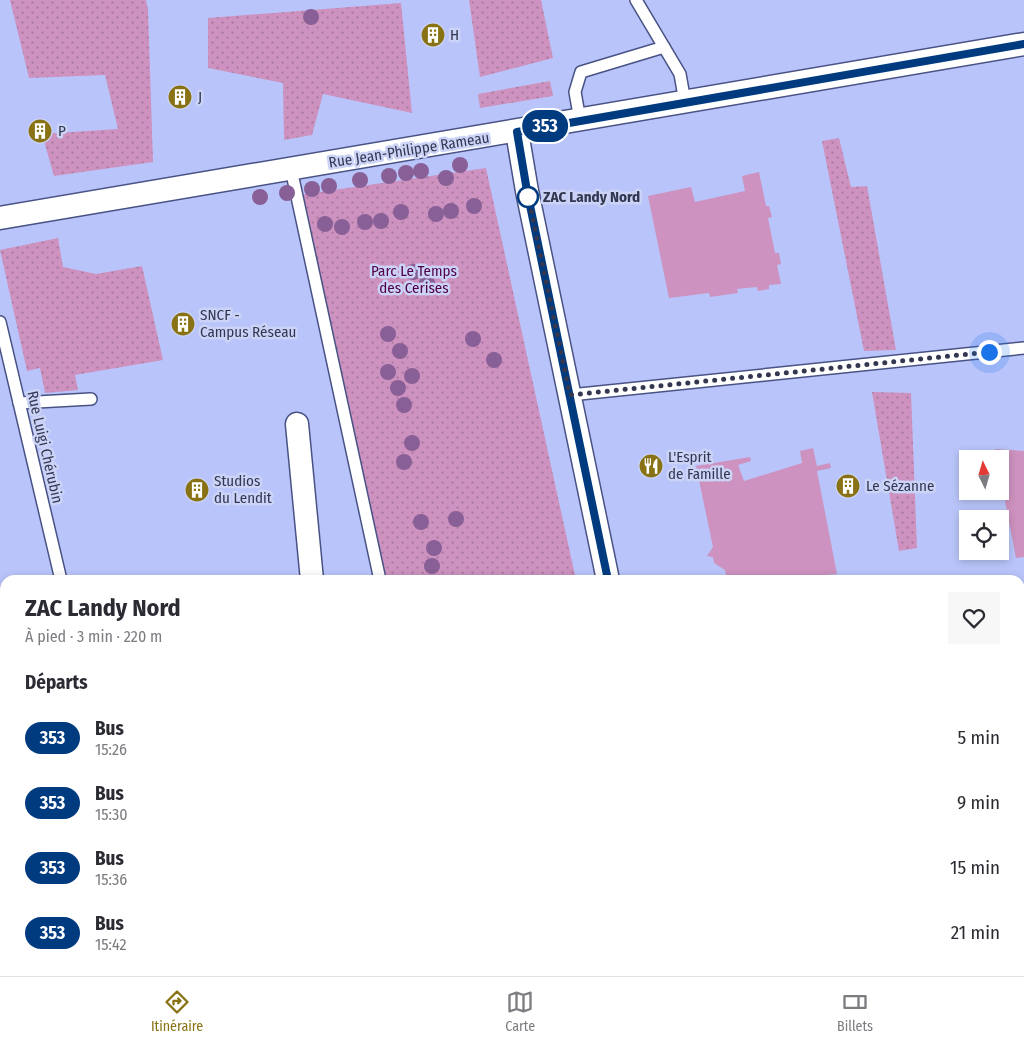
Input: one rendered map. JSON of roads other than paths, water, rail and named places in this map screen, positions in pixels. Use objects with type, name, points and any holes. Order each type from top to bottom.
[{"type":"street","name":"Rue Jean-Philippe Rameau","points":[[0,218],[517,132],[1024,44]]},
{"type":"street","points":[[517,132],[527,191],[607,575]]},
{"type":"street","points":[[297,424],[312,575]]},
{"type":"lane","points":[[636,0],[680,74],[685,102]]},
{"type":"lane","points":[[580,120],[575,92],[581,72],[664,47]]},
{"type":"lane","points":[[291,169],[379,575]]},
{"type":"lane","name":"Rue Luigi Chérubin","points":[[0,322],[60,575]]},
{"type":"lane","points":[[570,395],[1024,348]]},
{"type":"lane","points":[[19,403],[91,399]]},
{"type":"place","name":"H","points":[[433,35]]},
{"type":"place","name":"J","points":[[180,97]]},
{"type":"place","name":"P","points":[[40,131]]},
{"type":"place","name":"ZAC Landy Nord","points":[[528,197]]},
{"type":"place","name":"SNCF - Campus Réseau","points":[[183,324]]},
{"type":"place","name":"L'Esprit de Famille","points":[[651,466]]},
{"type":"place","name":"Le Sézanne","points":[[848,486]]},
{"type":"place","name":"Studios du Lendit","points":[[197,490]]},
{"type":"park label","name":"Parc Le Temps des Cerises","points":[[414,280]]}]
